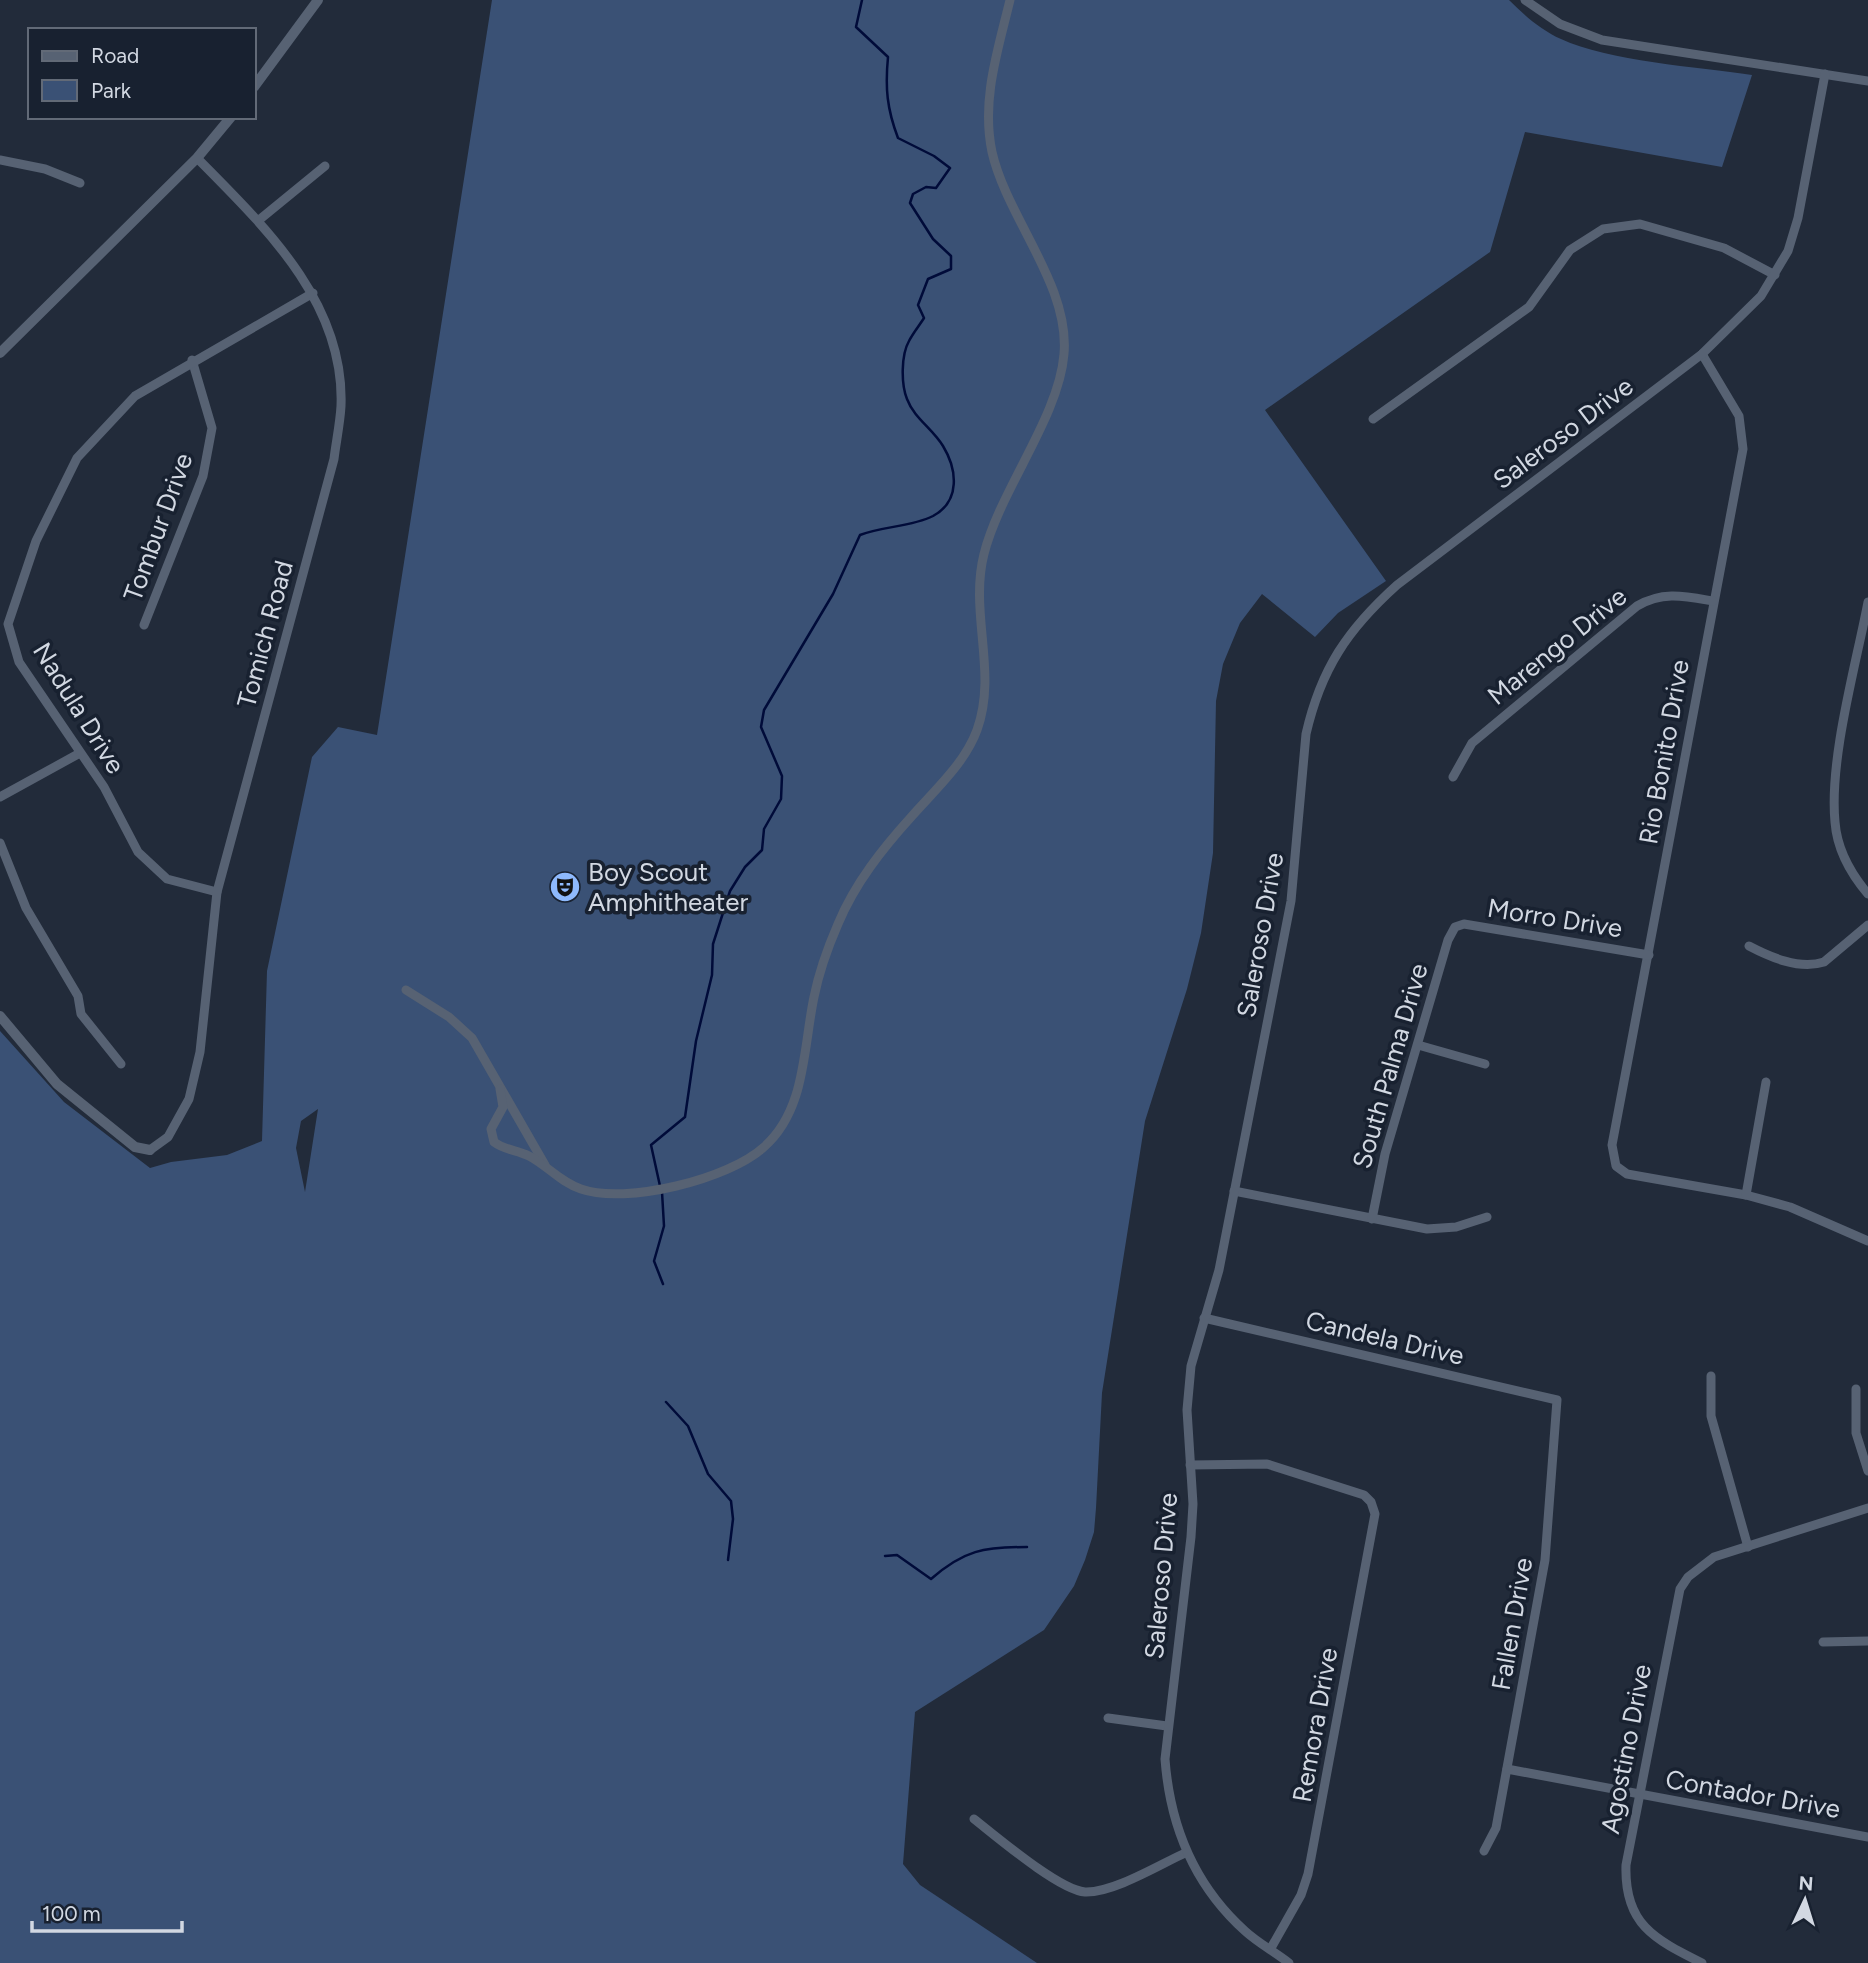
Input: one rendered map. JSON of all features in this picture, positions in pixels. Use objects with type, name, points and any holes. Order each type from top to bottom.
[{"type":"street","points":[[256,83],[318,0]]},
{"type":"street","points":[[500,1088],[503,1107],[492,1124],[491,1138],[497,1145],[522,1153],[586,1191],[623,1195],[711,1177],[737,1166],[763,1148],[783,1127],[798,1090],[818,978],[839,920],[876,858],[961,760],[977,731],[985,687],[978,603],[982,563],[994,523],[1058,386],[1065,346],[1056,300],[1003,185],[990,141],[989,93],[1010,0]]},
{"type":"street","points":[[1525,0],[1560,24],[1602,40],[1868,81]]},
{"type":"street","name":"Saleroso Drive","points":[[1289,1963],[1247,1933],[1213,1898],[1185,1853],[1167,1793],[1167,1726],[1191,1537],[1188,1390],[1204,1318],[1219,1270],[1290,901],[1306,734],[1319,686],[1330,663],[1362,616],[1397,585],[1702,354],[1761,296],[1788,251],[1798,218],[1825,74]]},
{"type":"street","points":[[2,347],[197,158],[229,119]]},
{"type":"street","name":"Tomich Road","points":[[150,1150],[168,1138],[189,1099],[200,1052],[216,892],[334,459],[341,405],[335,350],[313,293],[259,220],[197,158]]},
{"type":"street","points":[[0,160],[45,169],[80,183]]},
{"type":"street","points":[[259,220],[325,166]]},
{"type":"street","points":[[1373,419],[1529,307],[1570,250],[1603,229],[1622,224],[1640,224],[1724,248],[1775,275]]},
{"type":"street","name":"Nadula Drive","points":[[216,892],[167,879],[138,852],[104,787],[19,662],[8,624],[36,541],[77,458],[135,396],[192,360],[313,293]]},
{"type":"street","name":"Rio Bonito Drive","points":[[1702,354],[1740,416],[1743,434],[1612,1145],[1616,1166],[1627,1174],[1746,1195]]},
{"type":"street","name":"Tombur Drive","points":[[144,625],[203,476],[212,428],[192,360]]},
{"type":"street","name":"Marengo Drive","points":[[1453,777],[1472,743],[1637,606],[1655,596],[1675,594],[1713,601]]},
{"type":"street","points":[[1868,602],[1835,776],[1835,823],[1843,855],[1868,894]]},
{"type":"street","points":[[0,797],[80,753]]},
{"type":"street","points":[[0,843],[26,908],[78,996],[81,1014],[121,1064]]},
{"type":"street","name":"Morro Drive","points":[[1455,928],[1464,924],[1649,955]]},
{"type":"street","points":[[1749,946],[1774,958],[1816,965],[1824,962],[1868,925]]},
{"type":"street","name":"South Palma Drive","points":[[1373,1219],[1385,1154],[1448,940],[1455,928]]},
{"type":"street","points":[[406,990],[449,1017],[465,1031],[548,1170]]},
{"type":"street","points":[[0,1016],[57,1084],[135,1147],[150,1150]]},
{"type":"street","points":[[1418,1045],[1485,1064]]},
{"type":"street","points":[[1766,1082],[1746,1195],[1790,1207],[1868,1241]]},
{"type":"street","points":[[1234,1191],[1427,1229],[1456,1227],[1487,1217]]},
{"type":"street","name":"Candela Drive","points":[[1204,1318],[1557,1400]]},
{"type":"street","points":[[1711,1376],[1711,1416],[1748,1547]]},
{"type":"street","points":[[1856,1389],[1856,1433],[1868,1471]]},
{"type":"street","name":"Fallen Drive","points":[[1484,1851],[1496,1828],[1545,1560],[1557,1400]]},
{"type":"street","name":"Remora Drive","points":[[1190,1465],[1267,1464],[1364,1495],[1371,1502],[1375,1514],[1308,1874],[1301,1895],[1271,1948]]},
{"type":"street","name":"Agostino Drive","points":[[1702,1963],[1649,1933],[1629,1904],[1625,1885],[1639,1794],[1680,1590],[1699,1566],[1714,1557],[1868,1508]]},
{"type":"street","points":[[1823,1642],[1868,1642]]},
{"type":"street","points":[[1108,1718],[1167,1726]]},
{"type":"street","name":"Contador Drive","points":[[1507,1769],[1868,1837]]},
{"type":"street","points":[[974,1819],[1065,1886],[1085,1892],[1105,1889],[1185,1853]]},
{"type":"green space","points":[[492,0],[1509,0],[1547,31],[1580,47],[1628,58],[1752,75],[1722,167],[1525,132],[1490,252],[1265,410],[1386,581],[1338,613],[1315,637],[1262,594],[1240,623],[1223,664],[1216,701],[1213,853],[1201,933],[1187,989],[1145,1121],[1102,1393],[1094,1532],[1074,1586],[1044,1630],[915,1712],[903,1864],[920,1885],[1037,1963],[0,1963],[0,1031],[64,1102],[150,1168],[171,1162],[227,1155],[262,1141],[267,971],[312,757],[338,727],[377,735]],"holes":[[[318,1109],[305,1192],[296,1148],[301,1121]]]},
{"type":"waterway","points":[[660,1186],[651,1145],[685,1117],[696,1041],[712,975],[713,944],[730,891],[745,867],[762,850],[764,829],[781,799],[782,776],[761,727],[764,710],[833,594],[860,535],[933,516],[948,502],[954,484],[951,465],[943,446],[910,406],[903,370],[906,347],[924,318],[918,305],[928,279],[951,269],[951,256],[933,239],[910,203],[913,194],[926,187],[936,188],[950,168],[934,156],[898,138],[888,98],[888,57],[856,27],[862,0]]},
{"type":"waterway","points":[[662,1192],[664,1226],[654,1261],[663,1284]]},
{"type":"waterway","points":[[666,1402],[688,1426],[708,1474],[731,1501],[733,1519],[728,1560]]},
{"type":"waterway","points":[[885,1556],[897,1555],[931,1579],[954,1562],[975,1552],[1027,1547]]},
{"type":"place","name":"Boy Scout Amphitheater","points":[[565,887]]}]
